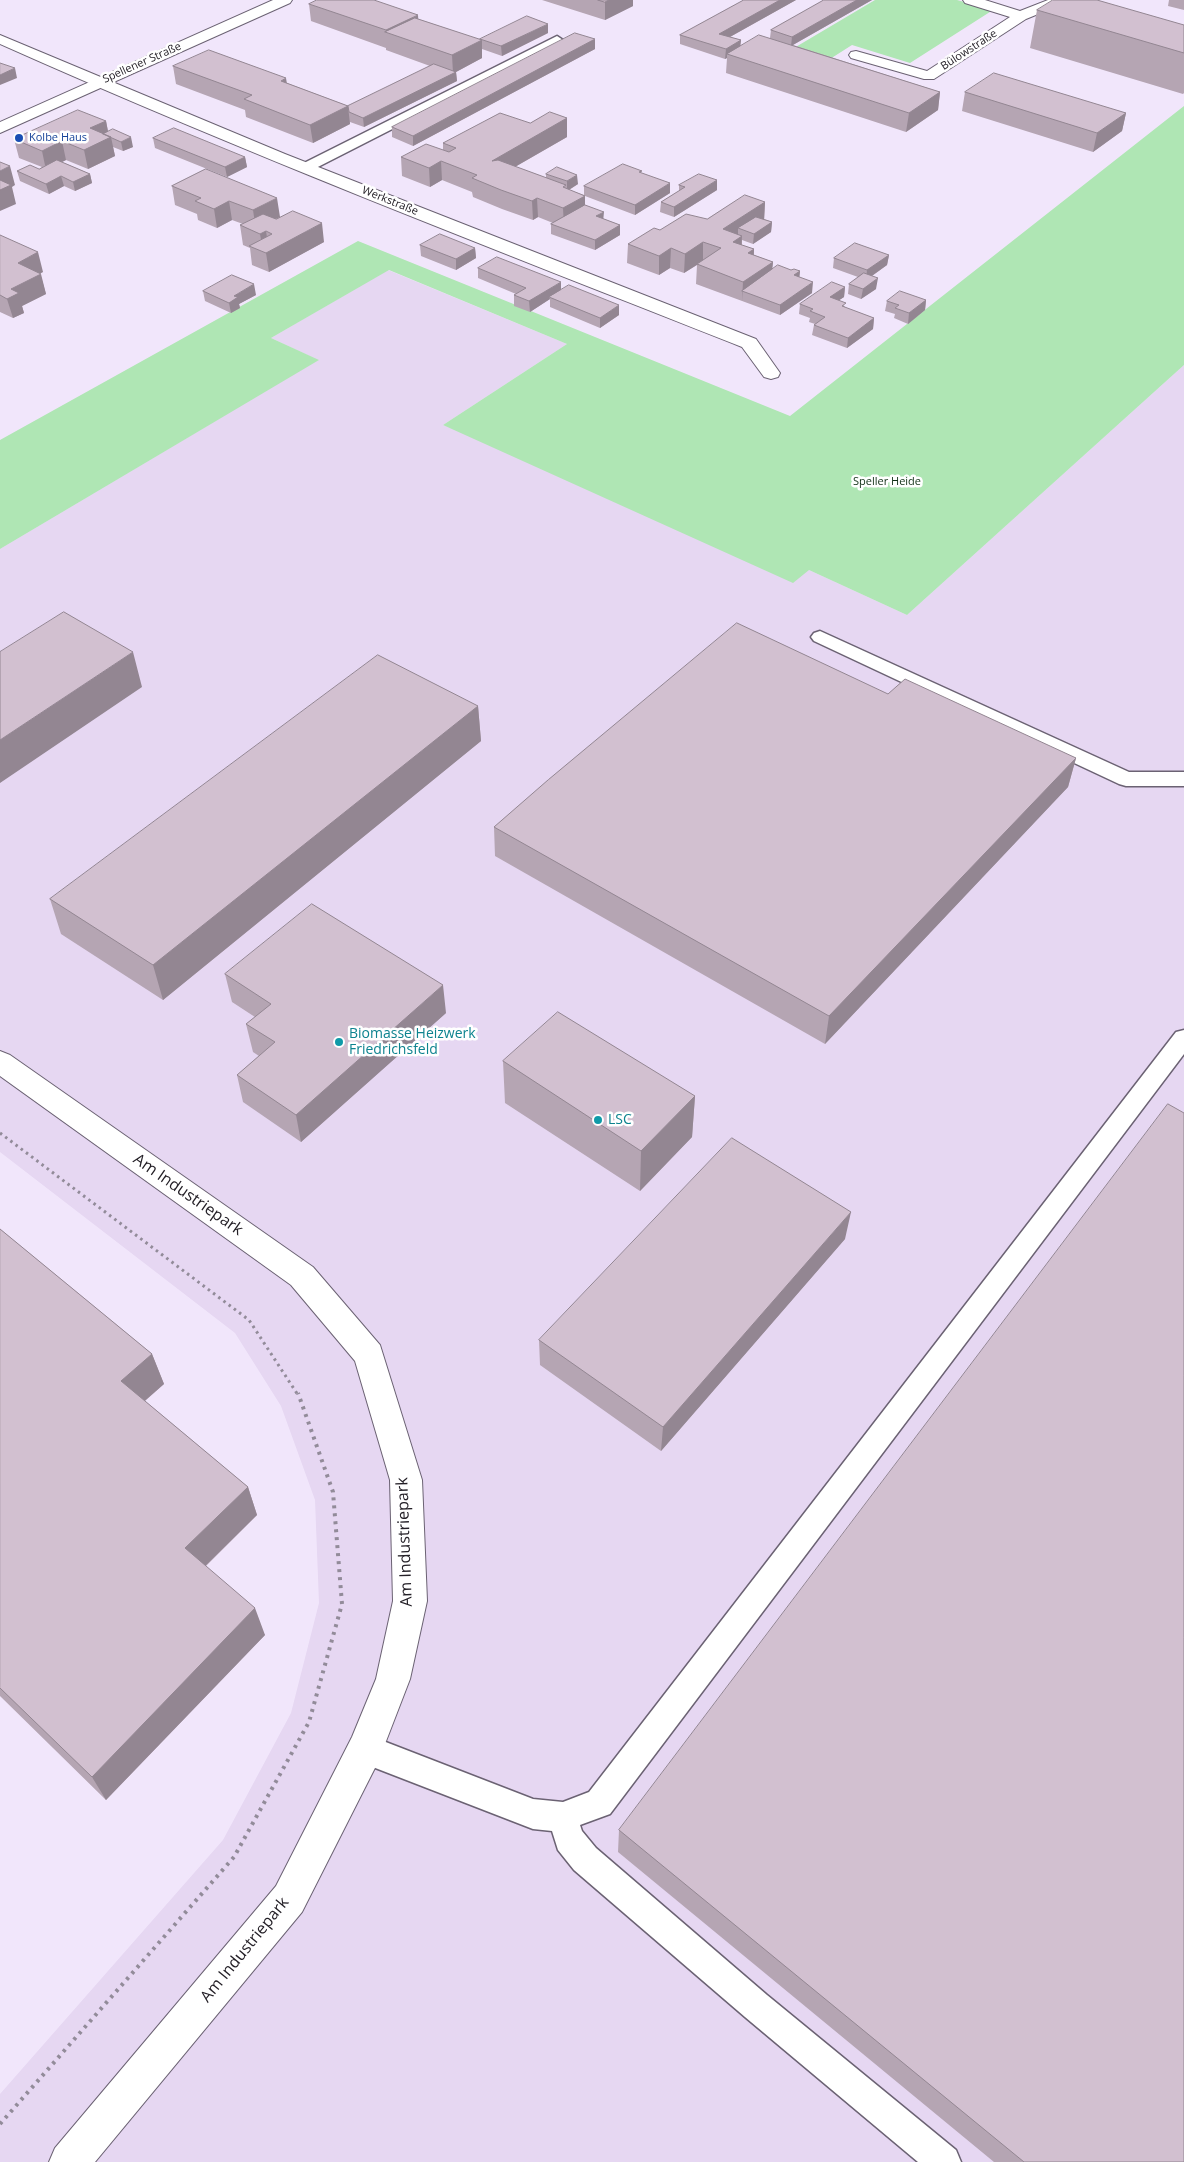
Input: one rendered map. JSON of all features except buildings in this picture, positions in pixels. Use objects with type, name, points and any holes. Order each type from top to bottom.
[{"type":"street","name":"Spellener Straße","points":[[0,128],[285,0]]},
{"type":"street","name":"Bülowstraße","points":[[970,0],[1022,16]]},
{"type":"street","name":"Bülowstraße","points":[[856,55],[929,76],[1022,16],[1060,0]]},
{"type":"street","name":"Werkstraße","points":[[0,39],[97,83],[305,168],[750,343],[770,374]]},
{"type":"street","name":"Am Industriepark","points":[[0,1062],[302,1276],[369,1355],[406,1480],[410,1601],[393,1679],[365,1749],[288,1899],[70,2162]]},
{"type":"lane","points":[[305,168],[557,40]]},
{"type":"lane","points":[[820,637],[1126,779],[1184,779]]},
{"type":"lane","points":[[365,1749],[533,1814],[563,1818],[599,1802],[1184,1038]]},
{"type":"lane","points":[[563,1818],[569,1839],[585,1860],[756,2006],[944,2162]]},
{"type":"path","points":[[0,1133],[249,1320],[297,1391],[333,1492],[342,1604],[309,1722],[234,1857],[0,2124]]},
{"type":"shaded area","points":[[388,270],[567,344],[443,425],[809,570],[907,615],[1184,365],[1184,2162],[0,2162],[0,2094],[223,1840],[291,1713],[319,1603],[315,1500],[281,1406],[235,1333],[0,1152],[0,549],[318,360],[271,338]]},
{"type":"green space","points":[[875,0],[957,0],[993,10],[910,63],[852,45],[830,59],[794,48]]},
{"type":"green space","name":"Speller Heide","points":[[1184,106],[1184,365],[907,615],[809,570],[793,583],[443,425],[567,344],[389,270],[271,338],[319,360],[0,549],[0,440],[358,241],[790,416]]},
{"type":"place","name":"Kolbe Haus","points":[[19,138]]},
{"type":"place","name":"Biomasse Heizwerk Friedrichsfeld","points":[[339,1042]]},
{"type":"place","name":"LSC","points":[[598,1120]]}]
